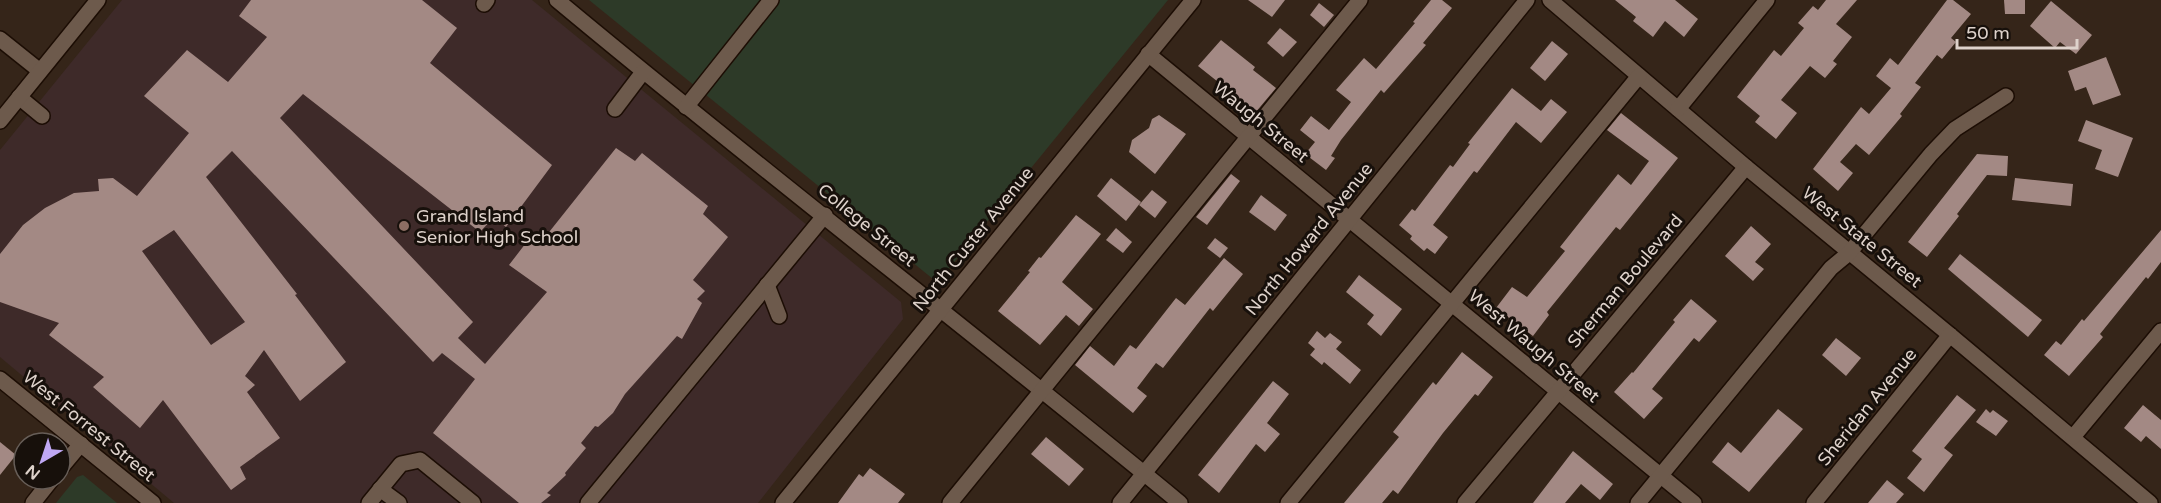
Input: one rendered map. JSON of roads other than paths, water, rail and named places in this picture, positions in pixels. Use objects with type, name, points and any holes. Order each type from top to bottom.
[{"type":"street","points":[[0,121],[98,0]]},
{"type":"street","name":"College Street","points":[[557,0],[686,107],[825,215],[1180,503]]},
{"type":"street","points":[[686,107],[771,0]]},
{"type":"street","name":"North Custer Avenue","points":[[783,503],[1193,0]]},
{"type":"street","points":[[950,503],[1360,0]]},
{"type":"street","name":"North Howard Avenue","points":[[1120,503],[1527,0]]},
{"type":"street","name":"West State Street","points":[[1550,0],[1746,167],[2150,503]]},
{"type":"street","points":[[1678,109],[1767,0]]},
{"type":"street","points":[[0,39],[40,72]]},
{"type":"street","name":"Waugh Street","points":[[1148,54],[1350,220]]},
{"type":"street","points":[[615,109],[644,72]]},
{"type":"street","points":[[1288,503],[1639,76]]},
{"type":"street","points":[[1638,503],[1831,268],[1849,253],[1930,154],[1955,129],[2006,96]]},
{"type":"street","points":[[19,97],[42,116]]},
{"type":"street","name":"Sherman Boulevard","points":[[1465,503],[1746,167]]},
{"type":"street","points":[[588,503],[825,215]]},
{"type":"street","name":"West Waugh Street","points":[[1350,220],[1694,503]]},
{"type":"street","points":[[767,285],[779,316]]},
{"type":"street","points":[[2073,437],[2161,331]]},
{"type":"street","name":"Sheridan Avenue","points":[[1814,503],[1950,335]]},
{"type":"street","name":"West Forrest Street","points":[[0,379],[153,503]]},
{"type":"street","points":[[72,455],[81,444]]},
{"type":"street","points":[[369,503],[401,464],[420,460],[472,503]]},
{"type":"street","points":[[380,489],[399,503]]},
{"type":"street","points":[[33,503],[42,491]]},
{"type":"place","name":"Grand Island Senior High School","points":[[404,226]]}]
